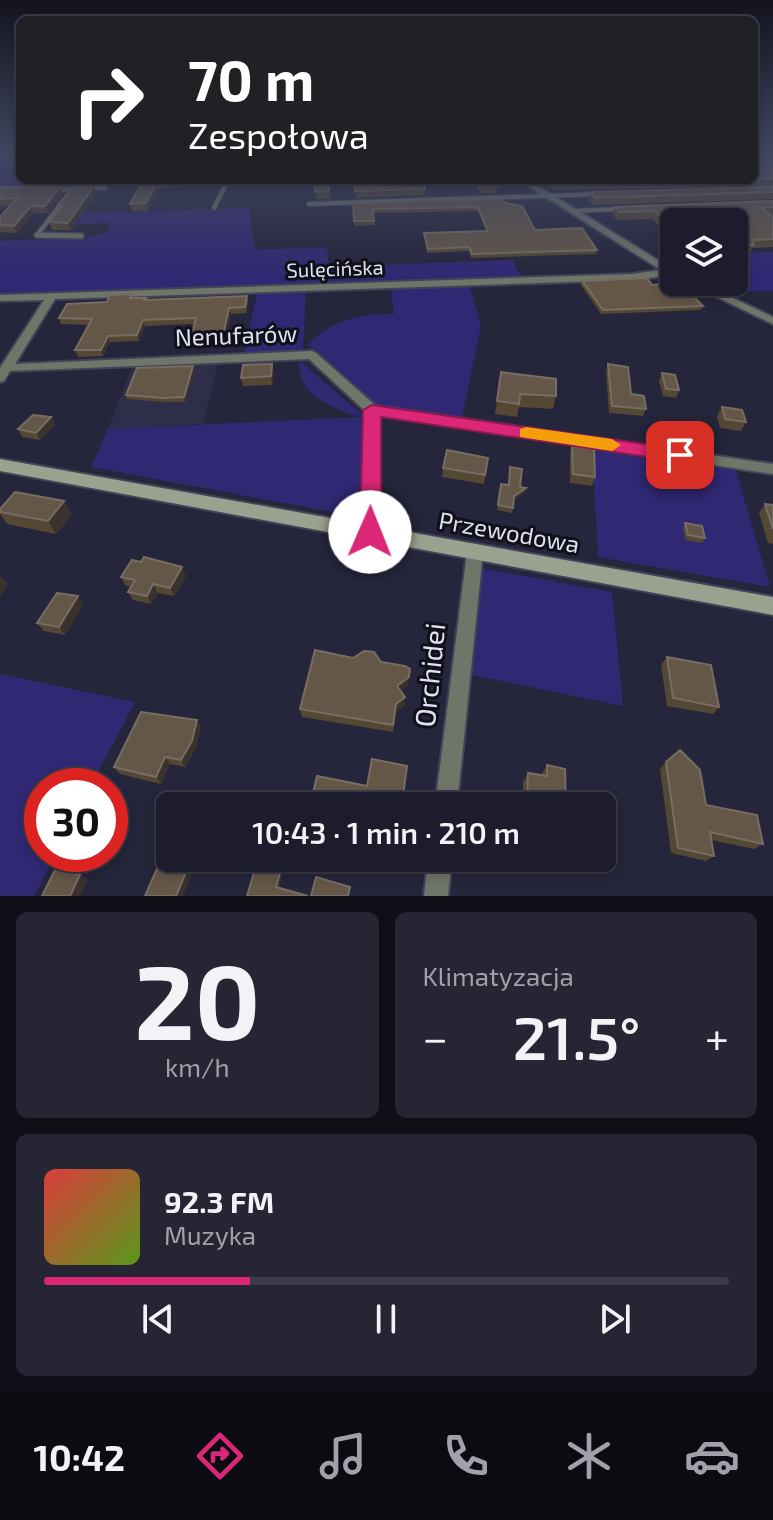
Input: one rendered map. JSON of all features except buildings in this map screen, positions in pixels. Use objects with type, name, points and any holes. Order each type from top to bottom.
[{"type":"street","points":[[544,194],[660,266]]},
{"type":"street","name":"Sulęcińska","points":[[0,298],[660,274]]},
{"type":"street","points":[[3,373],[52,296]]},
{"type":"street","points":[[720,296],[773,321]]},
{"type":"street","name":"Nenufarów","points":[[3,373],[312,355],[372,410]]},
{"type":"street","points":[[370,532],[372,410],[773,469]]},
{"type":"street","name":"Przewodowa","points":[[0,465],[773,606]]},
{"type":"street","name":"Orchidei","points":[[448,792],[475,552]]},
{"type":"street","points":[[436,896],[439,872]]},
{"type":"lane","points":[[69,194],[37,235],[81,236]]},
{"type":"lane","points":[[214,208],[221,194]]},
{"type":"lane","points":[[309,204],[604,194]]},
{"type":"lane","points":[[571,211],[629,209]]},
{"type":"shaded area","points":[[249,208],[255,250],[327,247],[329,267],[513,260],[522,279],[0,296],[0,241],[84,238],[106,232],[110,223],[76,224],[83,213]]},
{"type":"shaded area","points":[[773,252],[773,291],[748,292],[748,253]]},
{"type":"shaded area","points":[[469,285],[481,325],[462,419],[378,407],[308,345],[326,329],[347,320],[394,314],[391,288]]},
{"type":"shaded area","points":[[306,291],[303,350],[244,353],[257,293]]},
{"type":"shaded area","points":[[299,360],[365,417],[359,517],[91,467],[108,429],[360,417],[318,399],[310,392],[300,373]]},
{"type":"shaded area","points":[[218,363],[203,424],[108,429],[132,367]]},
{"type":"shaded area","points":[[592,449],[735,468],[770,587],[598,557]]},
{"type":"shaded area","points":[[481,568],[612,592],[623,706],[472,675]]},
{"type":"shaded area","points":[[0,674],[135,702],[100,768],[24,768],[24,872],[47,872],[34,896],[0,896]]},
{"type":"slow traffic","points":[[526,433],[612,445]]},
{"type":"route","points":[[370,532],[372,410],[680,455]]}]
